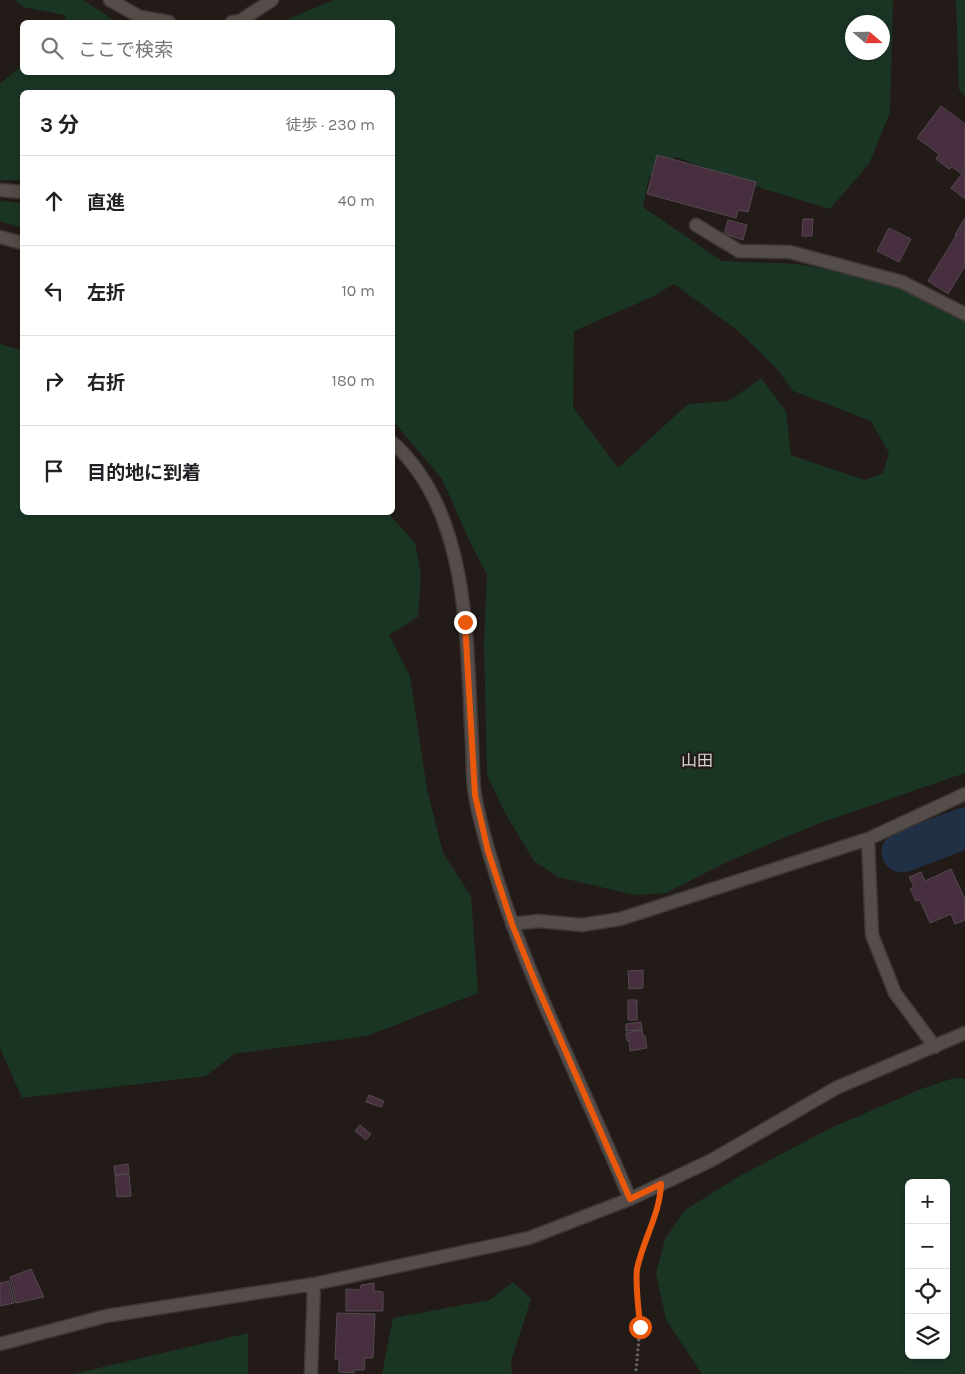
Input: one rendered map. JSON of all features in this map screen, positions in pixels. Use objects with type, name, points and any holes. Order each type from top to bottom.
[{"type":"street","points":[[110,0],[140,17],[157,20]]},
{"type":"street","points":[[242,20],[272,0]]},
{"type":"street","points":[[0,190],[20,192]]},
{"type":"street","points":[[696,225],[739,251],[790,252],[902,282],[965,314]]},
{"type":"street","points":[[0,237],[20,242]]},
{"type":"street","points":[[395,445],[405,454],[432,492],[454,547],[465,622],[475,795],[488,851],[512,924],[534,979],[630,1199]]},
{"type":"street","points":[[512,924],[538,921],[582,925],[620,919],[868,839],[965,794]]},
{"type":"street","points":[[868,839],[872,935],[895,992],[935,1046]]},
{"type":"street","points":[[0,1344],[106,1316],[314,1284],[528,1238],[630,1199],[712,1160],[836,1088],[965,1033]]},
{"type":"street","points":[[311,1374],[314,1284]]},
{"type":"path","points":[[636,1371],[640,1327],[637,1271],[645,1240],[661,1199],[661,1184]]},
{"type":"green space","points":[[14,0],[83,0],[114,20],[66,20],[64,15],[23,7]]},
{"type":"green space","points":[[334,0],[893,0],[890,112],[869,164],[830,209],[764,189],[676,157],[649,177],[643,207],[722,261],[797,264],[897,282],[965,318],[965,773],[820,823],[731,860],[666,893],[635,895],[558,877],[534,861],[505,813],[487,775],[484,642],[487,575],[442,479],[395,423],[395,90],[20,90],[20,180],[0,180],[0,84],[20,67],[20,75],[395,75],[395,20],[286,20]],"holes":[[[674,284],[737,330],[777,369],[793,391],[871,421],[889,453],[883,473],[865,480],[791,455],[786,411],[761,378],[729,401],[688,404],[618,468],[573,407],[574,331],[652,297]]]},
{"type":"green space","points":[[956,0],[965,0],[965,96],[959,90]]},
{"type":"green space","points":[[0,201],[20,203],[20,227],[0,221]]},
{"type":"green space","points":[[0,344],[20,349],[20,515],[390,515],[415,543],[421,574],[418,617],[389,635],[410,676],[427,789],[443,853],[471,896],[478,993],[367,1036],[234,1054],[206,1076],[22,1098],[0,1048]]},
{"type":"green space","points":[[954,1078],[965,1079],[965,1374],[702,1374],[666,1320],[656,1273],[665,1239],[685,1210],[738,1177],[831,1128],[921,1089]]},
{"type":"green space","points":[[513,1282],[531,1299],[511,1361],[512,1374],[382,1374],[393,1318],[490,1300]]},
{"type":"green space","points":[[248,1333],[248,1374],[73,1374]]},
{"type":"building","points":[[941,106],[965,124],[965,199],[951,188],[962,174],[952,167],[949,169],[936,159],[939,154],[917,138]]},
{"type":"building","points":[[657,155],[756,182],[748,212],[738,210],[736,218],[647,194]]},
{"type":"building","points":[[965,218],[965,266],[948,294],[928,281]]},
{"type":"building","points":[[803,219],[813,219],[812,236],[802,236]]},
{"type":"building","points":[[728,220],[747,225],[743,240],[724,234]]},
{"type":"building","points":[[889,228],[911,239],[899,262],[877,251]]},
{"type":"building","points":[[951,869],[965,899],[965,920],[955,924],[951,914],[930,923],[920,900],[916,901],[910,889],[914,887],[909,877],[921,872],[925,881]]},
{"type":"building","points":[[643,970],[643,988],[629,989],[628,971]]},
{"type":"building","points":[[628,1000],[637,1000],[637,1020],[628,1020]]},
{"type":"building","points":[[641,1022],[642,1030],[626,1031],[626,1024]]},
{"type":"building","points":[[642,1030],[647,1048],[630,1051],[626,1033]]},
{"type":"building","points":[[369,1095],[384,1101],[381,1107],[366,1102]]},
{"type":"building","points":[[360,1125],[371,1134],[366,1140],[355,1131]]},
{"type":"building","points":[[128,1164],[129,1173],[115,1175],[114,1166]]},
{"type":"building","points":[[129,1174],[131,1196],[117,1197],[115,1175]]},
{"type":"building","points":[[31,1269],[44,1297],[16,1303],[10,1277]]},
{"type":"building","points":[[9,1281],[14,1303],[0,1306],[0,1283]]},
{"type":"building","points":[[374,1283],[374,1291],[383,1292],[383,1311],[346,1311],[346,1289],[360,1290],[361,1285]]},
{"type":"building","points":[[337,1313],[375,1314],[373,1358],[365,1358],[364,1370],[354,1370],[354,1373],[339,1372],[339,1359],[335,1359]]},
{"type":"waterway","points":[[902,852],[965,828]]},
{"type":"district","name":"山田","points":[[697,760]]},
{"type":"route","points":[[465,622],[475,795],[488,851],[512,924],[630,1199],[661,1184],[661,1199],[645,1240],[637,1271],[640,1327]]}]
